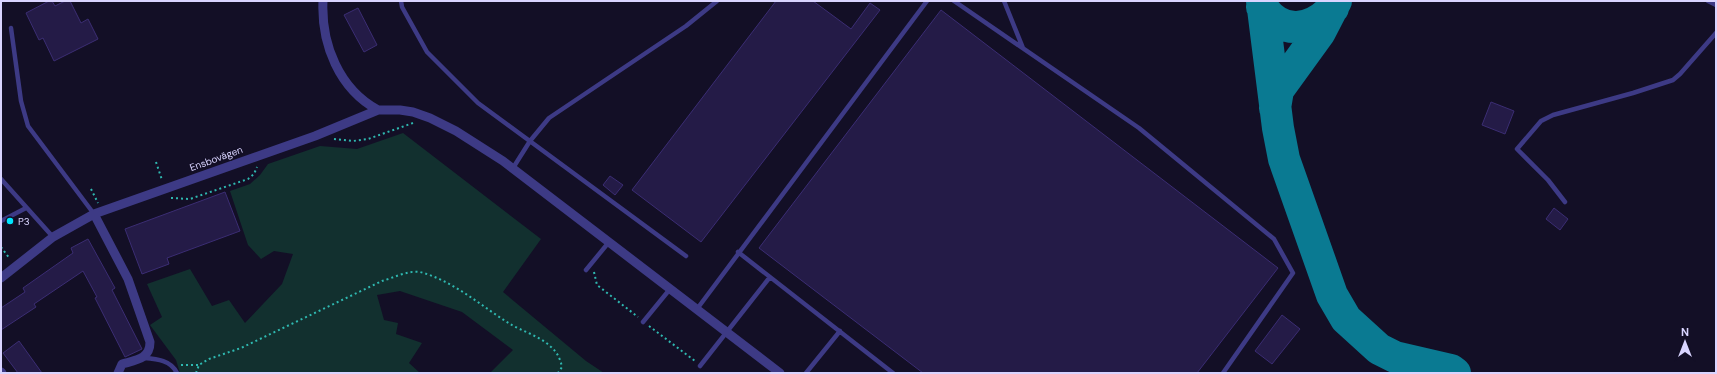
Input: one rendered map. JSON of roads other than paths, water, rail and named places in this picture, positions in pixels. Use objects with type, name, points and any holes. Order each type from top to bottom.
[{"type":"street","points":[[323,1],[325,34],[330,53],[340,73],[354,92],[365,103],[378,110],[400,110],[414,112],[430,118],[456,131],[513,168],[780,373]]},
{"type":"street","name":"Ensbovägen","points":[[1,278],[53,237],[94,214],[315,136],[378,110]]},
{"type":"street","points":[[94,214],[128,279],[150,342],[150,349],[144,358],[122,364],[118,373]]},
{"type":"lane","points":[[401,1],[402,8],[427,52],[478,103],[686,256]]},
{"type":"lane","points":[[513,168],[530,141],[549,118],[686,26],[717,1]]},
{"type":"lane","points":[[696,309],[927,1]]},
{"type":"lane","points":[[954,1],[1139,128],[1274,239],[1293,273],[1223,373]]},
{"type":"lane","points":[[1004,1],[1023,48]]},
{"type":"lane","points":[[1708,1],[1716,5]]},
{"type":"lane","points":[[11,28],[20,101],[28,126],[94,214]]},
{"type":"lane","points":[[1565,202],[1548,180],[1517,149],[1541,121],[1570,109],[1633,93],[1673,80],[1716,34]]},
{"type":"lane","points":[[1,179],[53,237]]},
{"type":"lane","points":[[1,221],[26,208]]},
{"type":"lane","points":[[586,270],[609,242]]},
{"type":"lane","points":[[738,252],[893,373]]},
{"type":"lane","points":[[700,366],[770,277]]},
{"type":"lane","points":[[644,322],[670,289]]},
{"type":"lane","points":[[806,373],[840,331]]},
{"type":"lane","points":[[144,358],[161,360],[174,366],[177,373]]},
{"type":"place","name":"P3","points":[[10,221]]}]
